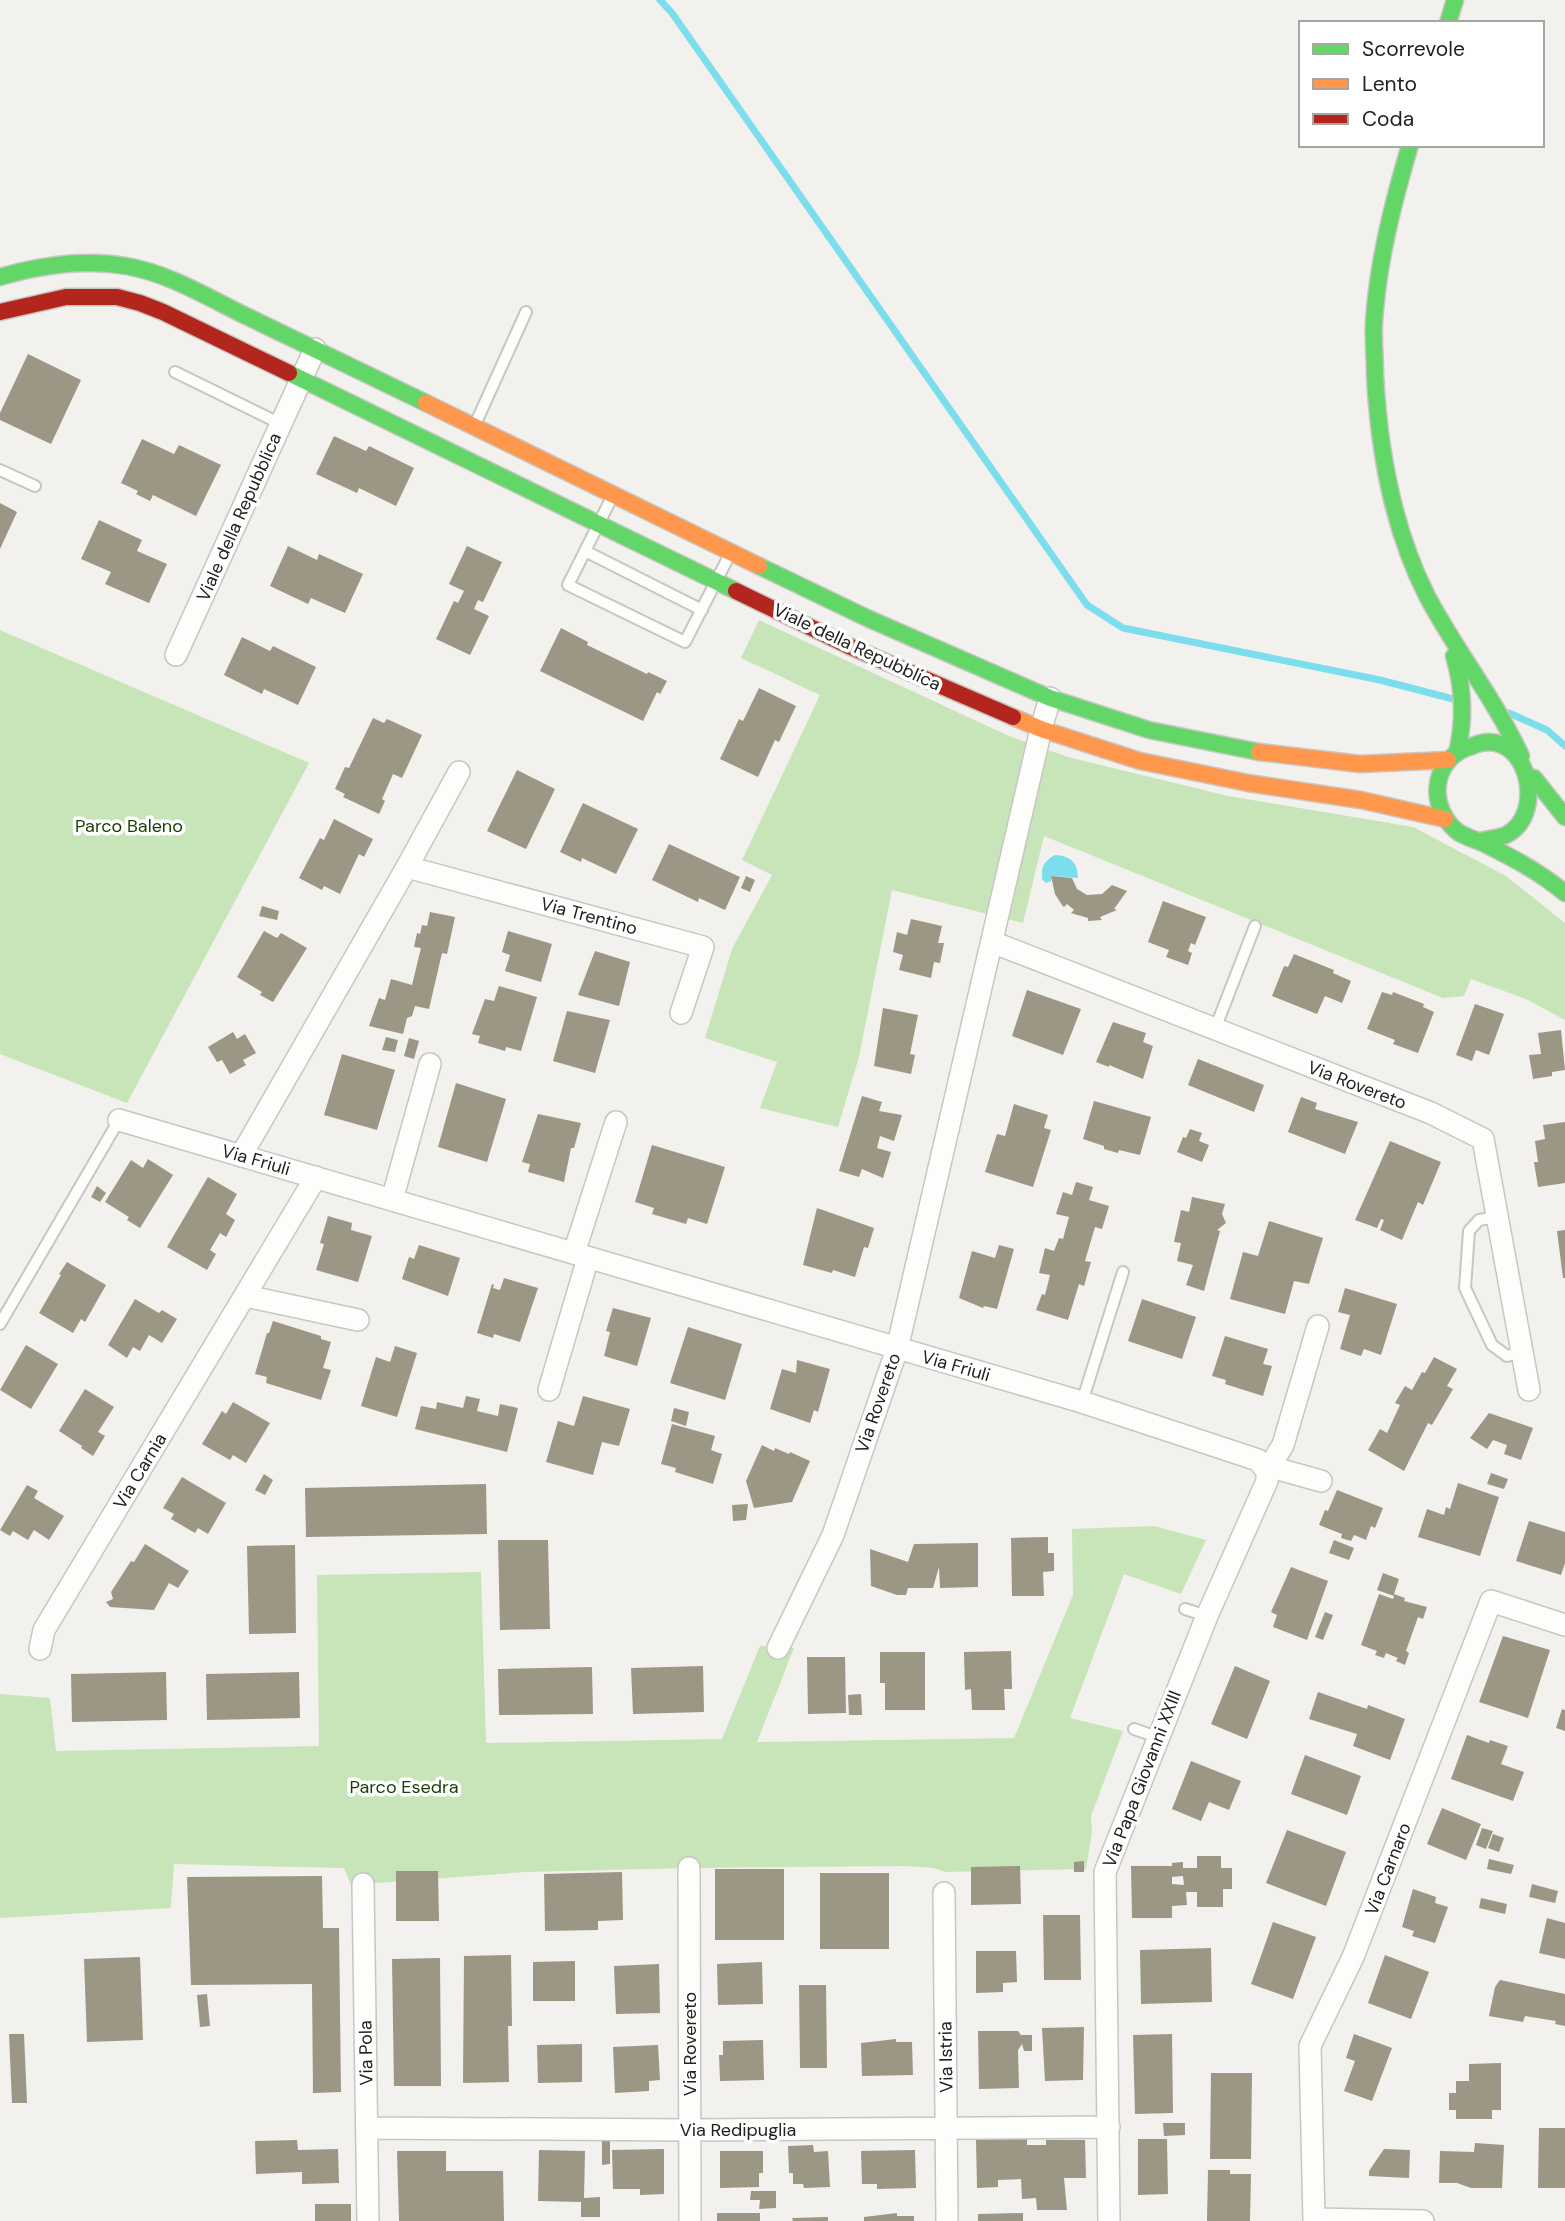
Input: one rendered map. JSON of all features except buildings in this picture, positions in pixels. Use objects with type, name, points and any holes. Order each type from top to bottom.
[{"type":"street","points":[[1449,21],[1455,0]]},
{"type":"street","points":[[1409,147],[1383,247],[1373,324],[1376,412],[1392,505],[1416,572],[1471,681],[1500,714],[1521,756],[1529,766],[1536,794],[1533,810],[1524,824],[1511,835],[1496,841],[1480,841]]},
{"type":"street","name":"Viale della Repubblica","points":[[0,277],[65,263],[94,263],[143,270],[195,291],[867,618],[1050,698],[1149,730],[1254,751],[1360,764],[1452,756],[1469,746],[1496,743],[1521,756]]},
{"type":"street","name":"Viale della Repubblica","points":[[0,312],[24,304],[70,295],[134,301],[179,319],[851,647],[1041,729],[1140,761],[1248,783],[1361,800],[1445,819],[1460,833],[1532,869],[1565,892]]},
{"type":"street","name":"Viale della Repubblica","points":[[176,656],[315,349]]},
{"type":"street","points":[[1445,819],[1437,789],[1440,774],[1462,735],[1471,681]]},
{"type":"street","name":"Via Rovereto","points":[[778,1647],[833,1535],[897,1349],[1050,698]]},
{"type":"street","points":[[241,1156],[459,772]]},
{"type":"street","points":[[1534,778],[1565,817]]},
{"type":"street","name":"Via Trentino","points":[[407,867],[703,947],[681,1013]]},
{"type":"street","name":"Via Rovereto","points":[[992,942],[1431,1114],[1483,1139],[1529,1390]]},
{"type":"street","points":[[392,1200],[430,1064]]},
{"type":"street","name":"Via Friuli","points":[[119,1120],[1082,1402],[1258,1460],[1267,1476]]},
{"type":"street","points":[[549,1390],[616,1122]]},
{"type":"street","name":"Via Carnia","points":[[40,1649],[44,1630],[316,1177]]},
{"type":"street","points":[[246,1296],[358,1320]]},
{"type":"street","name":"Via Papa Giovanni XXIII","points":[[1109,2221],[1105,1872],[1207,1616],[1283,1445],[1318,1326]]},
{"type":"street","points":[[1267,1476],[1278,1469],[1321,1481]]},
{"type":"street","name":"Via Carnaro","points":[[1423,2221],[1314,2220],[1310,2046],[1353,1957],[1490,1601],[1565,1625]]},
{"type":"street","name":"Via Rovereto","points":[[689,1868],[690,2221]]},
{"type":"street","name":"Via Pola","points":[[363,1884],[368,2221]]},
{"type":"street","name":"Via Istria","points":[[944,1893],[947,2221]]},
{"type":"street","name":"Via Redipuglia","points":[[367,2128],[690,2130],[1110,2127]]},
{"type":"lane","points":[[474,427],[526,312]]},
{"type":"lane","points":[[175,372],[281,424]]},
{"type":"lane","points":[[0,470],[35,486]]},
{"type":"lane","points":[[613,494],[568,585],[685,642],[731,552]]},
{"type":"lane","points":[[585,551],[702,610]]},
{"type":"lane","points":[[1214,1029],[1255,926]]},
{"type":"lane","points":[[0,1324],[119,1120]]},
{"type":"lane","points":[[1497,1217],[1479,1220],[1469,1231],[1465,1289],[1492,1345],[1507,1356],[1522,1352]]},
{"type":"lane","points":[[1082,1402],[1123,1272]]},
{"type":"lane","points":[[1185,1609],[1207,1616]]},
{"type":"lane","points":[[1134,1729],[1157,1737]]},
{"type":"green space","points":[[759,620],[1009,736],[1068,757],[1228,796],[1413,827],[1506,876],[1565,923],[1565,1020],[1526,999],[1471,979],[1464,996],[1443,998],[1044,836],[1023,923],[892,890],[859,1057],[838,1127],[760,1108],[777,1062],[705,1038],[732,949],[772,875],[742,860],[820,695],[741,658]]},
{"type":"green space","name":"Parco Baleno","points":[[0,630],[309,763],[127,1103],[0,1054]]},
{"type":"green space","name":"Parco Esedra","points":[[1154,1526],[1206,1540],[1181,1594],[1124,1574],[1070,1718],[1123,1731],[1091,1816],[1092,1832],[1086,1869],[945,1872],[934,1868],[904,1866],[689,1868],[526,1872],[363,1884],[350,1883],[344,1868],[174,1864],[171,1908],[0,1918],[0,1694],[50,1698],[56,1751],[319,1746],[317,1575],[481,1572],[486,1743],[722,1739],[760,1646],[794,1648],[757,1742],[1014,1738],[1073,1595],[1072,1529]]},
{"type":"water","points":[[1055,855],[1072,861],[1077,868],[1078,878],[1052,876],[1051,881],[1046,883],[1042,879],[1046,862]]},
{"type":"waterway","points":[[660,0],[672,13],[1087,605],[1123,628],[1380,680],[1457,700]]},
{"type":"waterway","points":[[1509,713],[1547,730],[1565,746]]},
{"type":"traffic: fast","points":[[1449,21],[1455,0]]},
{"type":"traffic: fast","points":[[1409,147],[1387,232],[1374,322],[1377,403],[1389,488],[1405,543],[1427,596],[1521,756]]},
{"type":"traffic: fast","points":[[0,277],[47,266],[78,263],[142,269],[187,286],[426,403]]},
{"type":"traffic: fast","points":[[289,373],[736,591]]},
{"type":"traffic: fast","points":[[759,566],[867,618],[1050,698],[1149,730],[1259,752]]},
{"type":"traffic: fast","points":[[1454,656],[1462,704],[1457,753]]},
{"type":"traffic: fast","points":[[1480,841],[1506,835],[1519,825],[1526,810],[1526,777],[1520,762],[1510,750],[1497,743],[1481,743],[1466,748],[1447,762],[1438,784],[1442,811],[1458,832],[1518,861],[1565,893]]},
{"type":"traffic: fast","points":[[1534,778],[1565,817]]},
{"type":"traffic: slow","points":[[426,403],[759,566]]},
{"type":"traffic: slow","points":[[1013,717],[1041,729],[1140,761],[1248,783],[1361,800],[1445,819]]},
{"type":"traffic: slow","points":[[1259,752],[1360,764],[1448,760]]},
{"type":"traffic: jam","points":[[0,312],[66,297],[117,297],[163,312],[289,373]]},
{"type":"traffic: jam","points":[[736,591],[851,647],[1013,717]]}]
